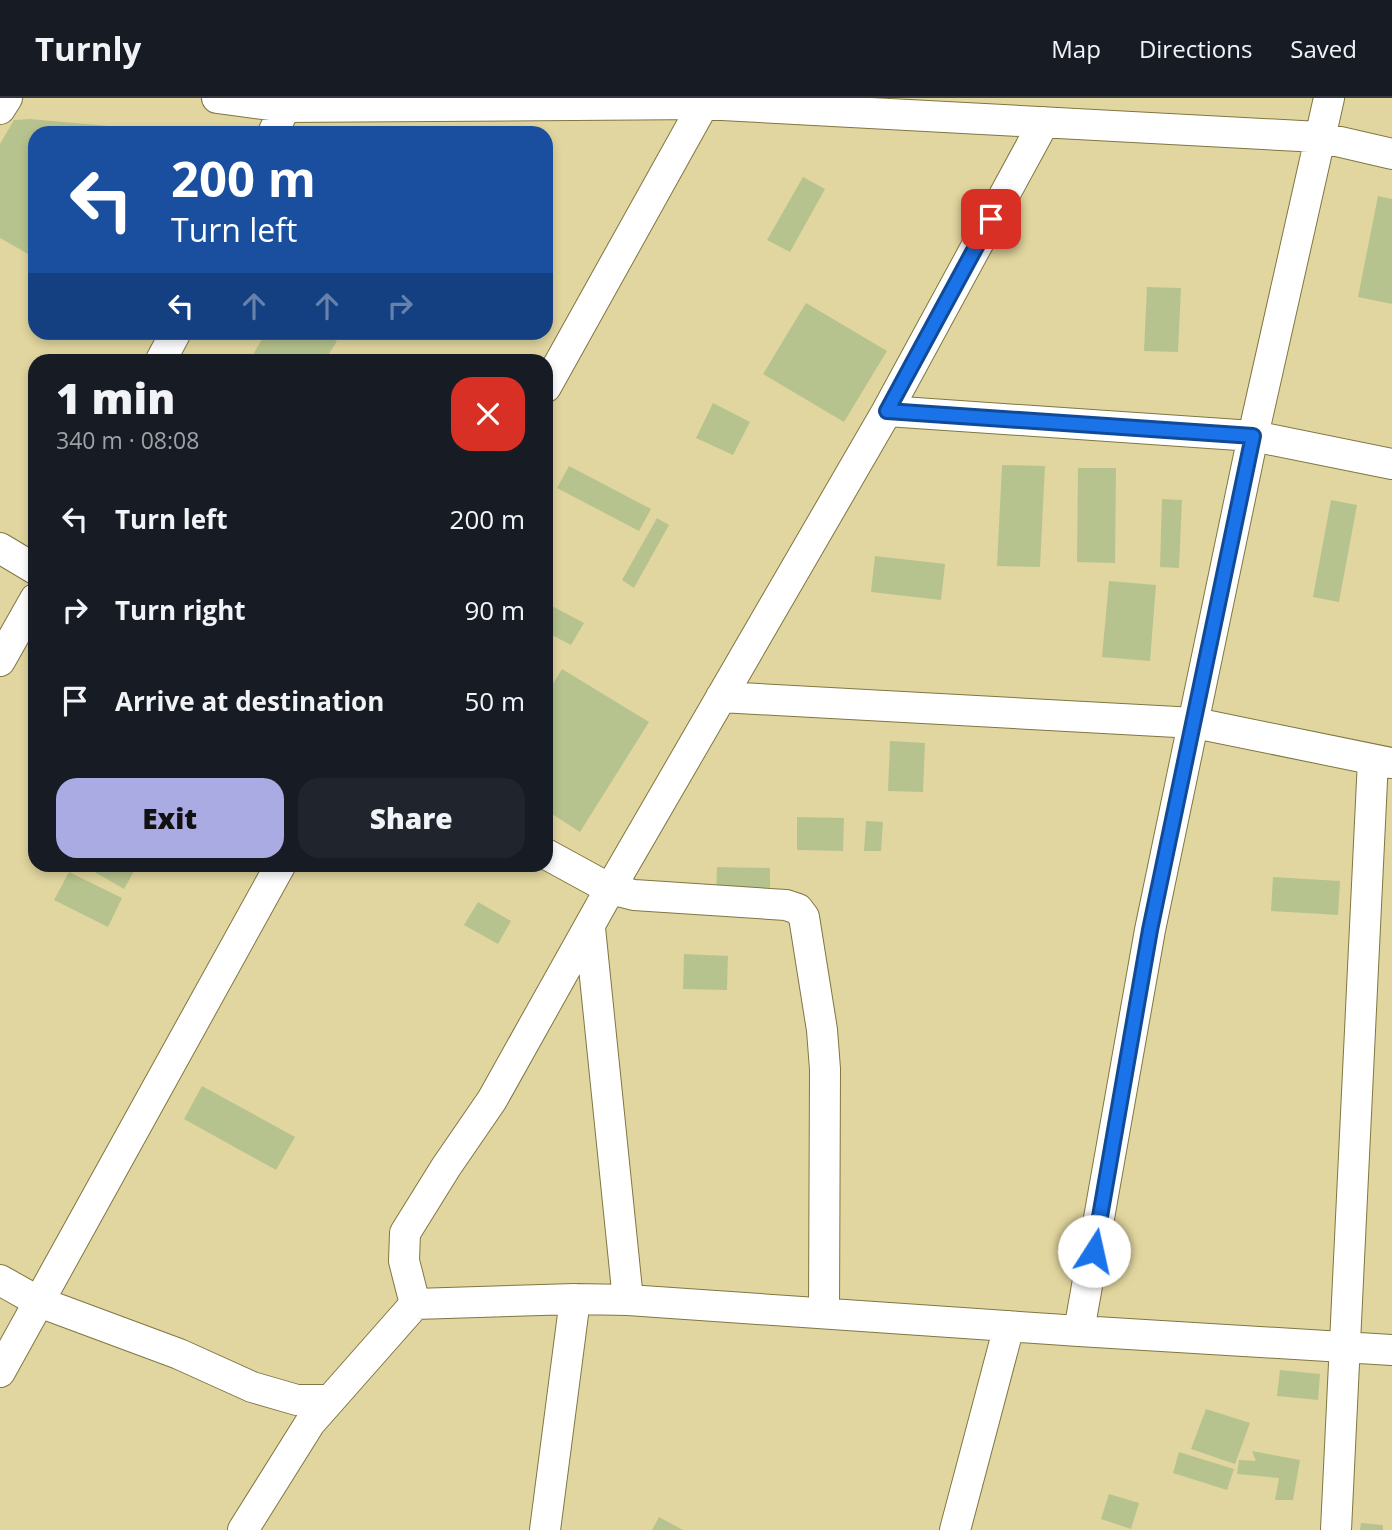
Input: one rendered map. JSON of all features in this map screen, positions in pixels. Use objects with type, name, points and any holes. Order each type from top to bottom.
[{"type":"street","points":[[0,109],[7,98]]},
{"type":"street","points":[[217,98],[279,120],[705,101],[1319,137],[1392,154]]},
{"type":"street","points":[[1079,1331],[1150,930],[1253,436],[1329,98]]},
{"type":"street","points":[[553,374],[705,101]]},
{"type":"street","points":[[415,1304],[404,1261],[405,1233],[492,1100],[610,889],[887,411],[1044,122]]},
{"type":"street","points":[[887,411],[1253,436],[1392,464]]},
{"type":"street","points":[[0,548],[28,565]]},
{"type":"street","points":[[0,661],[28,611]]},
{"type":"street","points":[[721,697],[1195,723],[1382,762],[1336,1530]]},
{"type":"street","points":[[553,858],[610,889],[634,895],[786,905],[798,909],[804,917],[822,1030],[825,1069],[824,1312]]},
{"type":"street","points":[[0,1372],[277,872]]},
{"type":"street","points":[[590,928],[628,1300]]},
{"type":"street","points":[[0,1280],[39,1301],[179,1354],[252,1387],[297,1400],[330,1400]]},
{"type":"street","points":[[545,1530],[575,1299]]},
{"type":"street","points":[[243,1530],[304,1432],[415,1304],[628,1300],[1392,1349]]},
{"type":"street","points":[[956,1530],[1009,1326]]},
{"type":"building","points":[[14,120],[109,126],[28,126],[28,254],[0,238],[0,144]]},
{"type":"building","points":[[803,177],[825,189],[790,252],[767,240]]},
{"type":"building","points":[[1378,196],[1392,199],[1392,304],[1358,297]]},
{"type":"building","points":[[1147,287],[1181,288],[1178,352],[1144,351]]},
{"type":"building","points":[[806,303],[887,351],[844,422],[763,374]]},
{"type":"building","points":[[261,340],[337,341],[329,354],[253,354]]},
{"type":"building","points":[[713,403],[750,422],[733,455],[696,438]]},
{"type":"building","points":[[1002,465],[1045,466],[1040,567],[997,566]]},
{"type":"building","points":[[569,466],[651,509],[639,531],[557,488]]},
{"type":"building","points":[[1078,468],[1116,468],[1115,563],[1077,562]]},
{"type":"building","points":[[1162,499],[1182,500],[1179,568],[1160,567]]},
{"type":"building","points":[[1331,500],[1357,505],[1339,602],[1313,597]]},
{"type":"building","points":[[657,518],[669,525],[634,588],[622,580]]},
{"type":"building","points":[[875,556],[945,564],[941,600],[871,592]]},
{"type":"building","points":[[1109,581],[1156,585],[1150,661],[1102,657]]},
{"type":"building","points":[[553,607],[584,623],[571,645],[553,636]]},
{"type":"building","points":[[562,669],[649,722],[580,832],[553,815],[553,684]]},
{"type":"building","points":[[890,741],[925,743],[923,792],[888,791]]},
{"type":"building","points":[[797,817],[844,818],[843,851],[797,850]]},
{"type":"building","points":[[866,821],[883,822],[881,851],[864,851]]},
{"type":"building","points":[[717,867],[770,868],[770,897],[716,895]]},
{"type":"building","points":[[69,872],[122,898],[108,927],[54,900]]},
{"type":"building","points":[[95,872],[134,872],[124,889]]},
{"type":"building","points":[[1273,877],[1340,881],[1338,915],[1271,911]]},
{"type":"building","points":[[478,902],[511,921],[498,944],[464,925]]},
{"type":"building","points":[[684,954],[728,956],[727,990],[683,989]]},
{"type":"building","points":[[202,1086],[295,1137],[276,1170],[184,1119]]},
{"type":"building","points":[[1280,1370],[1320,1374],[1318,1400],[1277,1396]]},
{"type":"building","points":[[1206,1409],[1250,1423],[1235,1464],[1191,1449]]},
{"type":"building","points":[[1252,1451],[1300,1460],[1293,1500],[1275,1500],[1279,1478],[1237,1474],[1239,1460],[1256,1461]]},
{"type":"building","points":[[1179,1452],[1234,1469],[1227,1490],[1173,1473]]},
{"type":"building","points":[[1109,1494],[1139,1503],[1131,1529],[1101,1519]]},
{"type":"building","points":[[659,1517],[683,1530],[652,1530]]},
{"type":"building","points":[[1361,1523],[1383,1525],[1383,1530],[1360,1530]]},
{"type":"route","points":[[991,219],[887,411],[1253,436],[1150,930],[1094,1251]]}]
